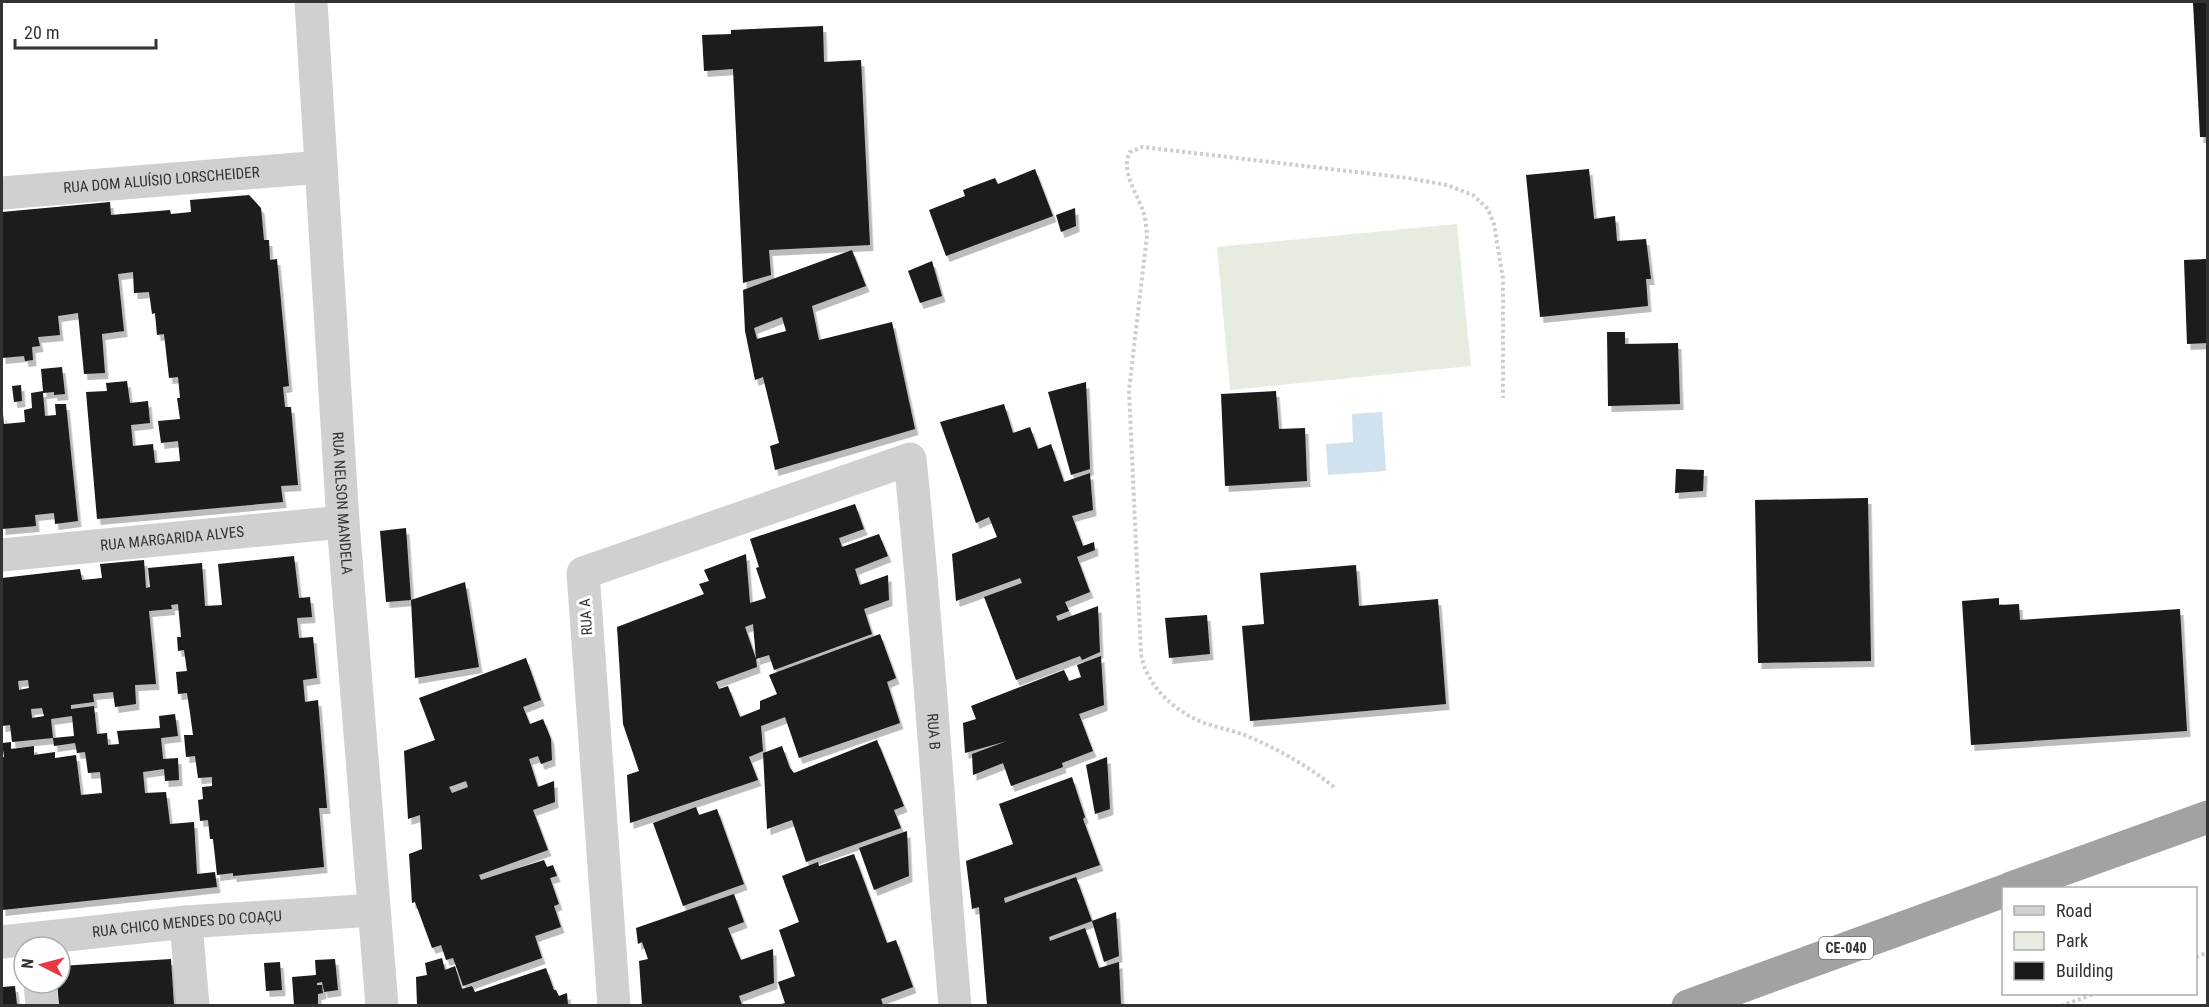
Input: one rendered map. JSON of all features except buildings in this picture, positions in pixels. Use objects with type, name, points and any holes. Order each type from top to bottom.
[{"type":"highway","points":[[2014,887],[2208,817]]},
{"type":"highway","points":[[2171,831],[2208,841]]},
{"type":"highway","name":"CE-040","points":[[1688,1005],[2002,892]]},
{"type":"street","name":"RUA NELSON MANDELA","points":[[311,2],[344,522],[382,1005]]},
{"type":"street","name":"RUA DOM ALUÍSIO LORSCHEIDER","points":[[2,193],[321,167]]},
{"type":"street","name":"RUA A","points":[[614,1005],[583,573],[909,459]]},
{"type":"street","name":"RUA B","points":[[909,459],[932,691],[935,768],[955,1005]]},
{"type":"street","name":"RUA MARGARIDA ALVES","points":[[2,555],[344,522]]},
{"type":"street","name":"RUA CHICO MENDES DO COAÇU","points":[[72,938],[186,922],[374,910]]},
{"type":"street","points":[[186,922],[194,1005]]},
{"type":"path","points":[[1334,787],[1316,772],[1256,740],[1195,719],[1172,703],[1152,684],[1143,668],[1131,472],[1129,390],[1147,235],[1144,212],[1126,167],[1126,158],[1130,152],[1142,147],[1408,178],[1447,185],[1473,195],[1488,209],[1494,224],[1503,279],[1503,398]]},
{"type":"path","points":[[2061,1005],[2088,995]]},
{"type":"green space","points":[[1457,224],[1471,366],[1230,390],[1217,247]]},
{"type":"water","points":[[1382,412],[1386,471],[1328,475],[1326,444],[1353,442],[1352,414]]}]
